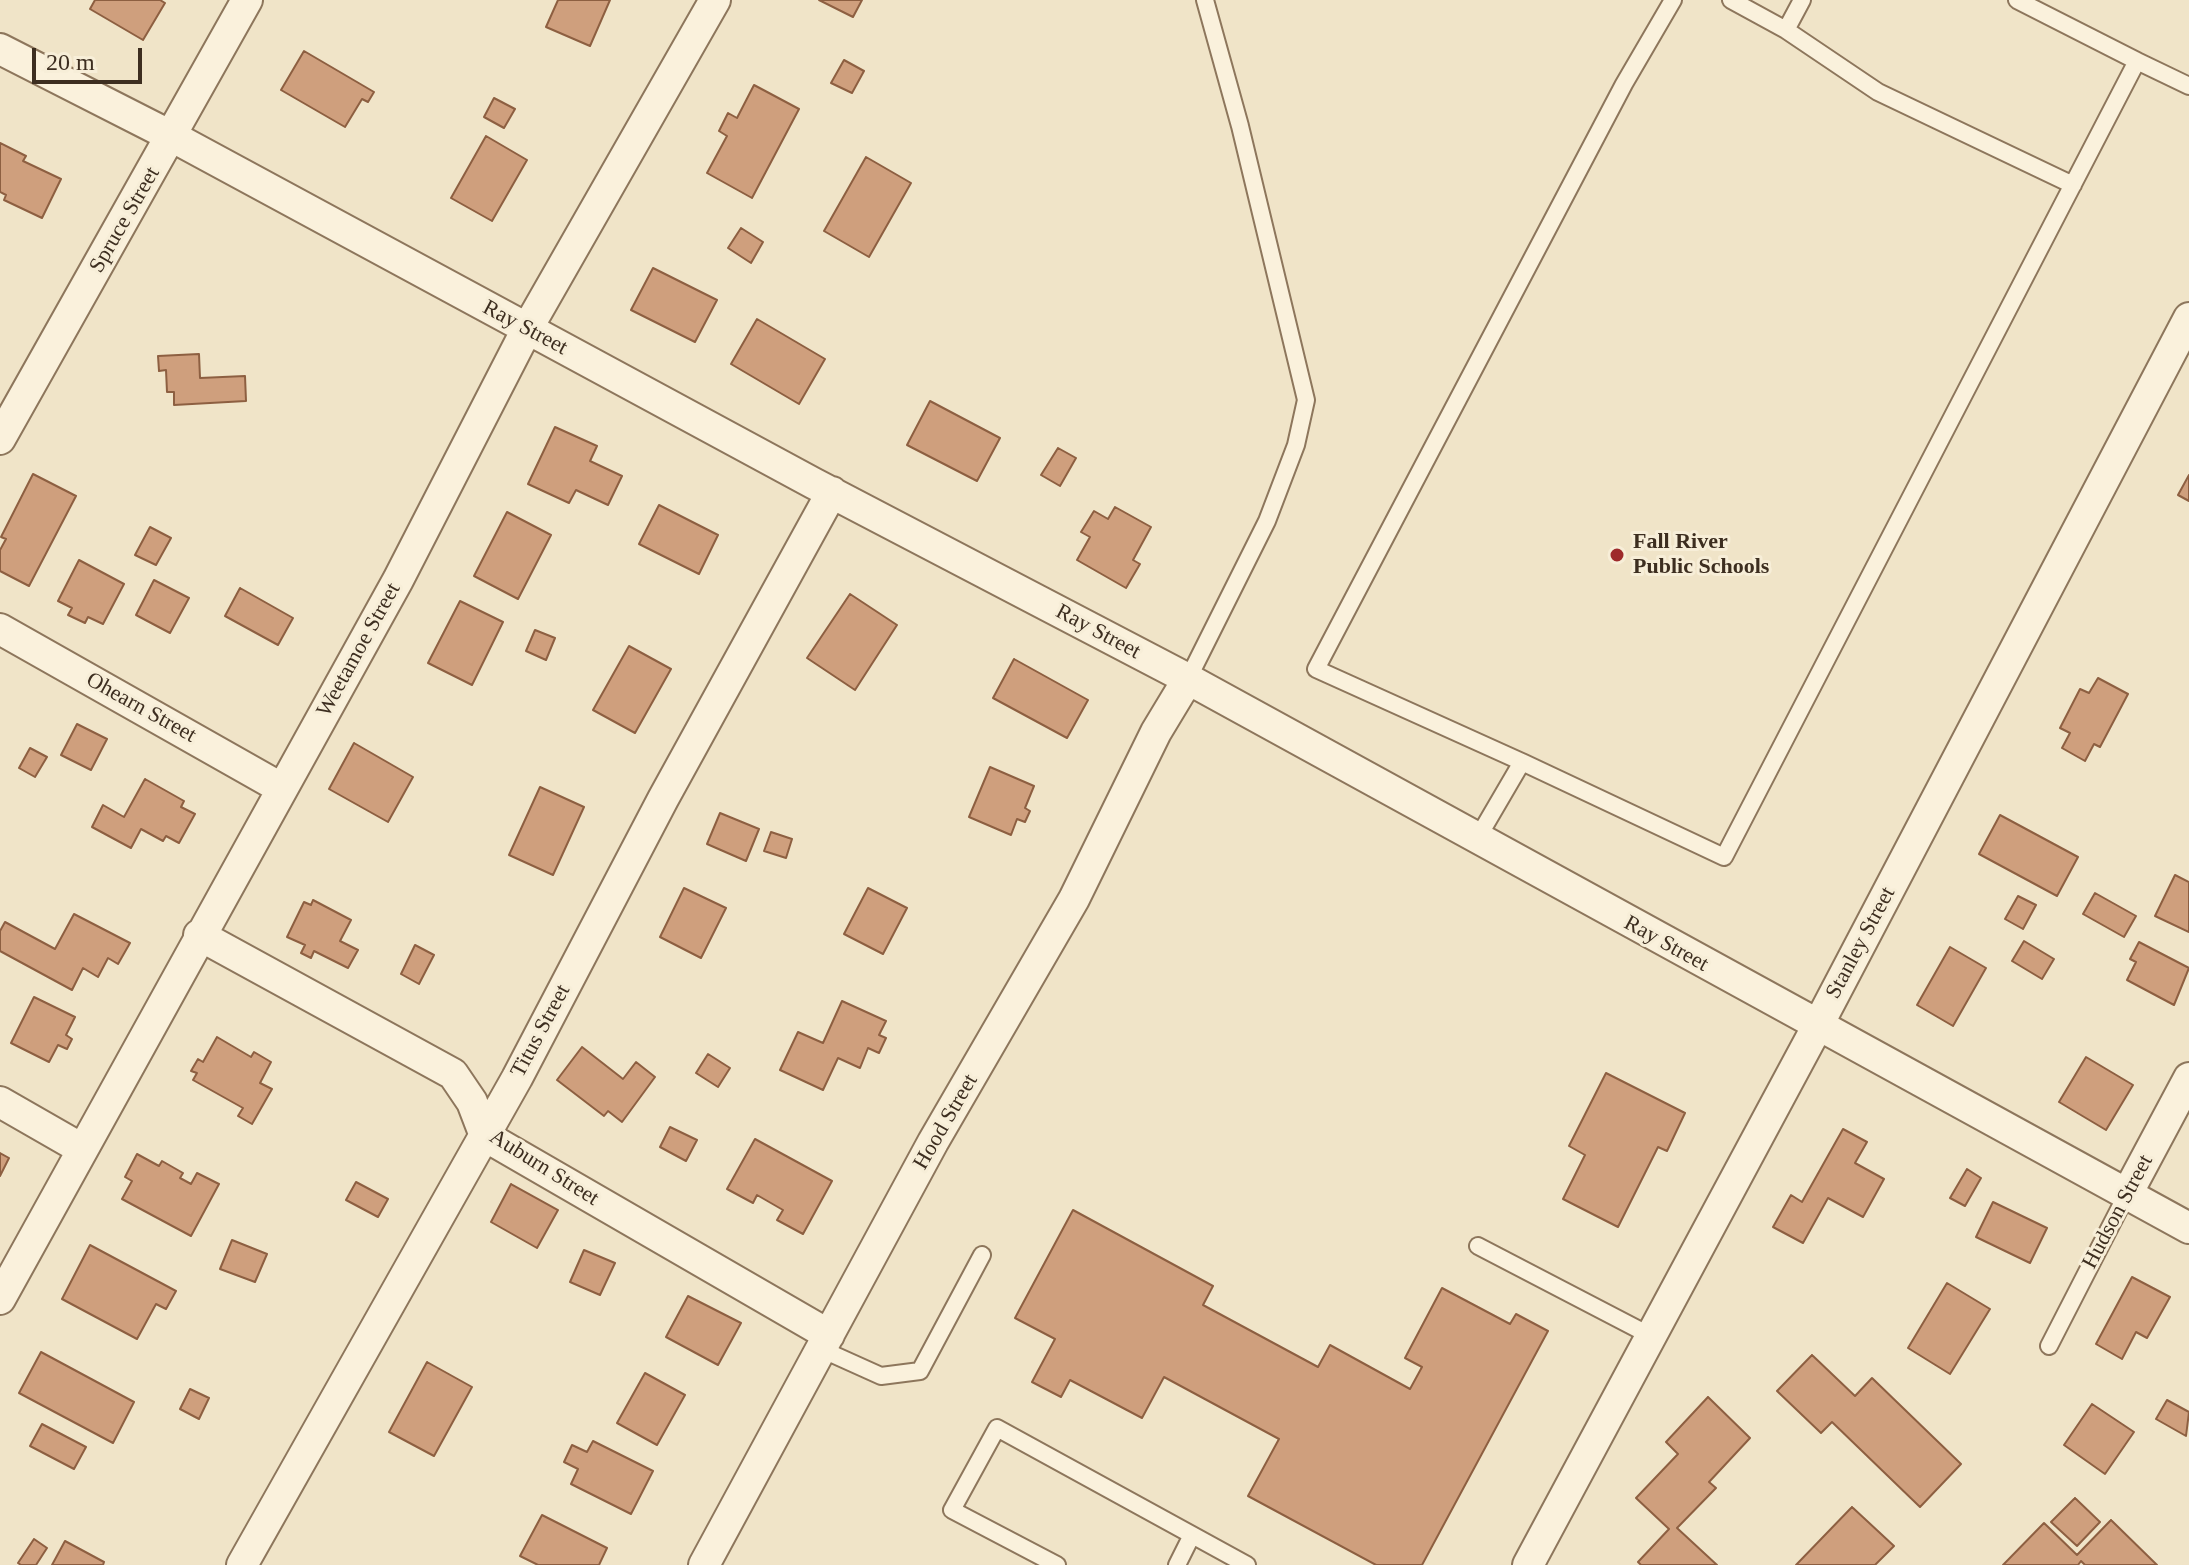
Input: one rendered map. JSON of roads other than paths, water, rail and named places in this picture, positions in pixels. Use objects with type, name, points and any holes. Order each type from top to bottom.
[{"type":"street","name":"Spruce Street","points":[[0,439],[173,137],[247,0]]},
{"type":"street","name":"Weetamoe Street","points":[[0,1299],[398,580],[527,329],[715,0]]},
{"type":"street","name":"Ray Street","points":[[0,49],[173,137],[832,492],[1188,679],[1817,1027],[2189,1228]]},
{"type":"street","name":"Stanley Street","points":[[1528,1565],[1817,1027],[2189,318]]},
{"type":"street","name":"Titus Street","points":[[242,1565],[485,1136],[663,799],[832,492]]},
{"type":"street","name":"Ohearn Street","points":[[0,629],[281,788]]},
{"type":"street","name":"Hood Street","points":[[704,1565],[933,1142],[1074,899],[1156,732],[1188,679]]},
{"type":"street","name":"Auburn Street","points":[[199,935],[453,1074],[472,1102],[485,1136],[825,1342]]},
{"type":"street","name":"Hudson Street","points":[[2127,1194],[2189,1078]]},
{"type":"street","points":[[0,1102],[82,1149]]},
{"type":"lane","points":[[1188,679],[1267,521],[1296,445],[1306,400],[1205,0]]},
{"type":"lane","points":[[1673,0],[1624,84],[1316,669],[1724,857],[2137,61]]},
{"type":"lane","points":[[1731,0],[1786,30],[1878,92],[2073,185]]},
{"type":"lane","points":[[1786,30],[1802,0]]},
{"type":"lane","points":[[2017,0],[2189,86]]},
{"type":"lane","points":[[1477,839],[1522,762]]},
{"type":"lane","name":"Hudson Street","points":[[2049,1346],[2127,1194]]},
{"type":"lane","points":[[1478,1246],[1651,1336]]},
{"type":"lane","points":[[825,1342],[881,1376],[920,1371],[982,1255]]},
{"type":"lane","points":[[1057,1565],[952,1510],[997,1428],[1247,1565]]},
{"type":"lane","points":[[1177,1565],[1192,1535]]},
{"type":"place","name":"Fall River Public Schools","points":[[1617,555]]}]
